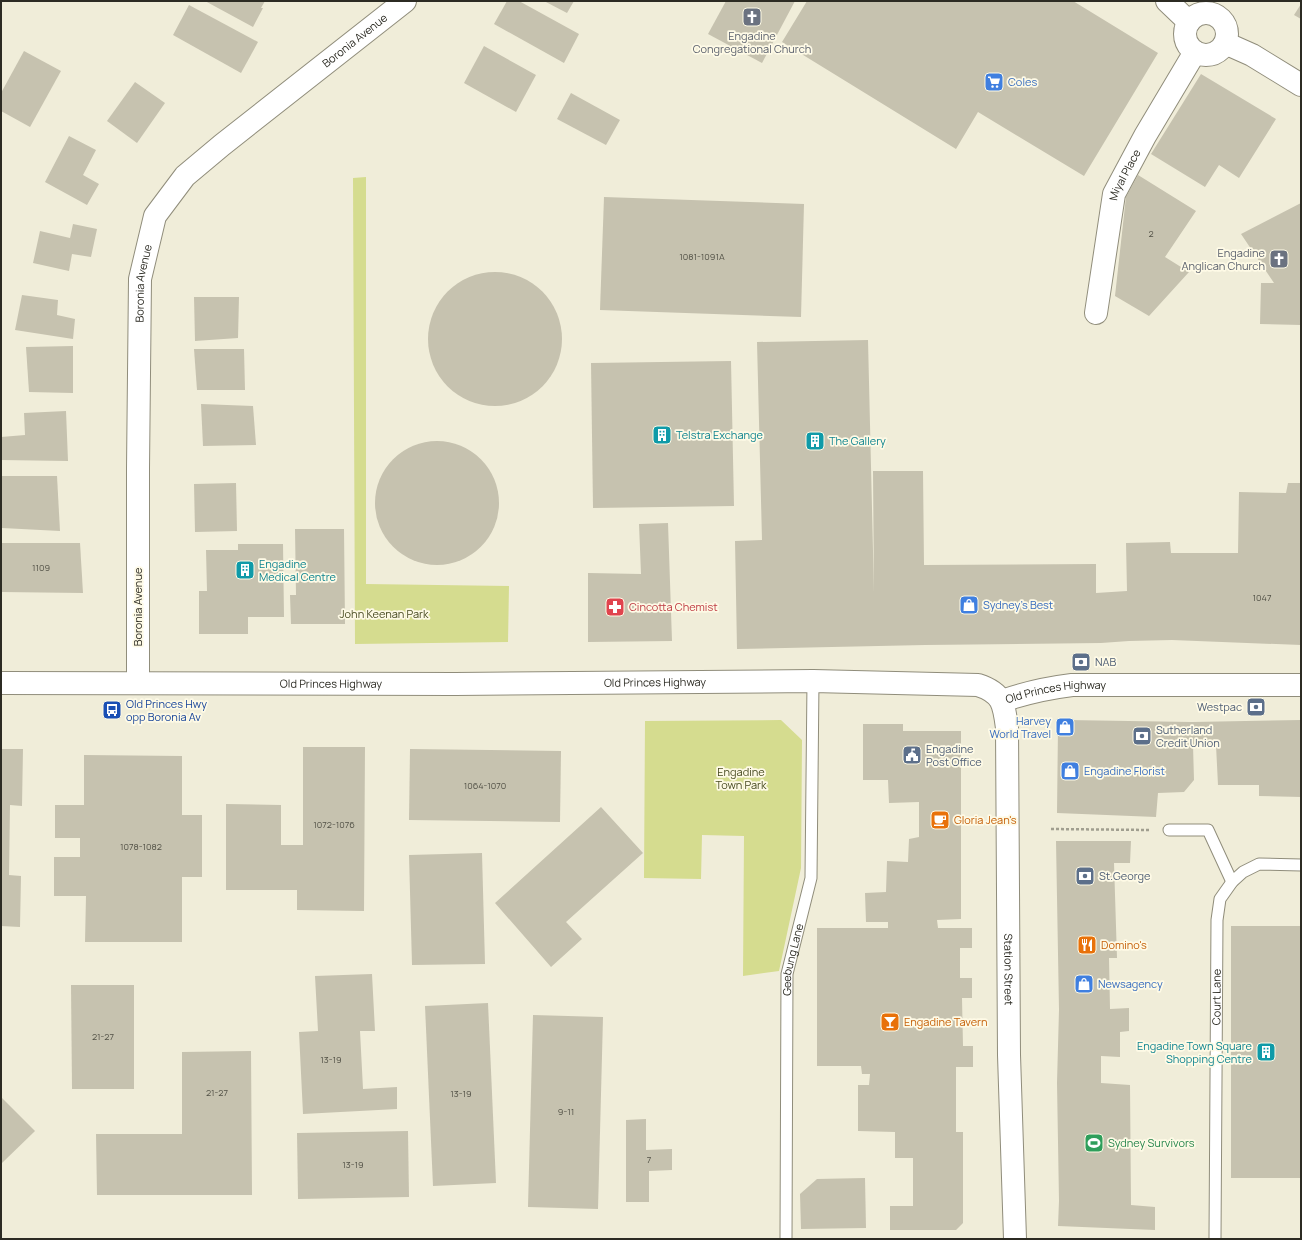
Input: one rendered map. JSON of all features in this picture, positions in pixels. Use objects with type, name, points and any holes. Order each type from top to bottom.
[{"type":"street","name":"Boronia Avenue","points":[[138,683],[140,279],[155,216],[185,176],[222,145],[405,1]]},
{"type":"street","points":[[1167,1],[1189,22]]},
{"type":"street","points":[[1204,13],[1217,16],[1222,21],[1226,27],[1227,34],[1225,43],[1218,52],[1205,56],[1195,52],[1187,45],[1185,31],[1186,25],[1189,22],[1197,15],[1204,13]]},
{"type":"street","points":[[1225,43],[1252,55],[1301,85]]},
{"type":"street","name":"Miyal Place","points":[[1096,313],[1114,194],[1145,136],[1195,52]]},
{"type":"street","name":"Old Princes Highway","points":[[1,683],[456,684],[813,682],[978,685],[988,688],[1002,700],[1028,692],[1072,685],[1301,685]]},
{"type":"street","name":"Station Street","points":[[1002,700],[1007,728],[1008,750],[1009,1055],[1015,1239]]},
{"type":"lane","name":"Geebung Lane","points":[[786,1239],[787,974],[811,878],[813,682]]},
{"type":"lane","points":[[1169,830],[1208,830],[1232,882]]},
{"type":"lane","name":"Court Lane","points":[[1215,1239],[1216,920],[1220,899],[1232,882],[1244,872],[1259,864],[1301,865]]},
{"type":"path","points":[[1052,829],[1169,830]]},
{"type":"green space","name":"John Keenan Park","points":[[366,177],[366,584],[509,586],[508,642],[355,644],[353,178]]},
{"type":"green space","name":"Engadine Town Park","points":[[781,720],[802,740],[801,868],[779,971],[743,976],[744,836],[702,835],[701,879],[644,878],[645,721]]},
{"type":"building","points":[[205,1],[265,1],[253,27]]},
{"type":"building","points":[[507,1],[519,1],[579,34],[564,63],[494,24]]},
{"type":"building","points":[[544,1],[574,1],[567,13]]},
{"type":"building","name":"Engadine Congregational Church","points":[[726,1],[795,1],[762,63],[708,34]]},
{"type":"building","name":"Coles","points":[[807,1],[1073,1],[1158,53],[1084,176],[978,112],[956,149],[782,42]]},
{"type":"building","points":[[1301,4],[1301,19],[1294,15]]},
{"type":"building","points":[[189,5],[258,42],[241,73],[173,35]]},
{"type":"building","points":[[484,46],[536,75],[516,112],[464,83]]},
{"type":"building","points":[[24,51],[61,71],[30,127],[1,111],[1,93]]},
{"type":"building","points":[[1201,74],[1276,119],[1239,178],[1219,165],[1205,187],[1151,154]]},
{"type":"building","points":[[135,82],[165,103],[137,143],[107,121]]},
{"type":"building","points":[[571,93],[620,120],[606,145],[557,119]]},
{"type":"building","points":[[69,136],[96,150],[83,175],[99,184],[87,205],[45,182]]},
{"type":"building","points":[[1138,175],[1196,211],[1165,257],[1189,272],[1149,316],[1115,296],[1126,197]]},
{"type":"building","points":[[604,197],[804,204],[801,317],[600,310]]},
{"type":"building","name":"Engadine Anglican Church","points":[[1301,203],[1301,325],[1260,324],[1261,283],[1274,283],[1241,234]]},
{"type":"building","points":[[73,224],[97,229],[91,257],[72,254],[69,271],[33,263],[40,231],[70,238]]},
{"type":"building","points":[[495,272],[521,277],[532,283],[547,297],[557,313],[562,339],[557,365],[551,376],[537,391],[521,401],[495,406],[469,401],[458,395],[443,381],[433,365],[428,339],[433,313],[439,302],[453,287],[469,277]]},
{"type":"building","points":[[22,295],[58,300],[57,315],[75,319],[73,339],[15,330]]},
{"type":"building","points":[[194,297],[239,297],[238,338],[195,341]]},
{"type":"building","points":[[868,340],[874,593],[873,471],[923,471],[924,565],[1096,564],[1096,593],[1127,591],[1126,543],[1170,542],[1171,553],[1238,553],[1239,492],[1286,493],[1288,483],[1301,483],[1301,645],[1172,640],[1101,643],[737,649],[735,541],[762,540],[757,342]]},
{"type":"building","points":[[73,346],[73,393],[29,392],[26,347]]},
{"type":"building","points":[[194,349],[244,349],[245,390],[197,390]]},
{"type":"building","name":"Telstra Exchange","points":[[731,361],[734,506],[593,508],[591,363]]},
{"type":"building","points":[[201,404],[253,406],[256,445],[203,446]]},
{"type":"building","points":[[66,411],[68,461],[1,460],[1,437],[25,435],[24,413]]},
{"type":"building","points":[[443,441],[461,445],[472,451],[485,463],[495,479],[499,503],[495,527],[489,538],[477,551],[455,563],[431,565],[413,561],[402,555],[389,543],[377,521],[375,497],[379,479],[385,468],[397,455],[419,443]]},
{"type":"building","points":[[1,476],[57,476],[60,531],[2,528]]},
{"type":"building","points":[[236,483],[237,531],[195,532],[194,484]]},
{"type":"building","points":[[668,523],[672,641],[588,642],[588,573],[641,574],[639,524]]},
{"type":"building","points":[[295,529],[344,529],[345,624],[291,624],[290,595],[296,595]]},
{"type":"building","points":[[1,543],[80,543],[83,593],[1,592]]},
{"type":"building","name":"Engadine Medical Centre","points":[[238,544],[283,544],[284,617],[248,617],[248,634],[199,634],[199,591],[207,591],[206,550],[238,550]]},
{"type":"building","points":[[1066,720],[1192,722],[1301,720],[1301,797],[1259,796],[1259,785],[1218,785],[1216,745],[1193,745],[1194,780],[1184,792],[1158,793],[1156,817],[1057,813],[1058,727]]},
{"type":"building","points":[[863,724],[903,724],[903,731],[961,731],[961,919],[937,920],[938,928],[972,928],[972,948],[960,948],[960,978],[972,978],[972,998],[962,998],[963,1046],[973,1046],[973,1067],[956,1067],[956,1132],[963,1132],[963,1223],[956,1230],[890,1230],[890,1206],[913,1206],[913,1158],[895,1158],[895,1132],[858,1131],[858,1085],[869,1085],[870,1074],[862,1074],[861,1066],[817,1066],[817,928],[888,928],[888,922],[866,922],[865,893],[886,892],[887,861],[908,862],[909,839],[919,837],[919,802],[889,803],[888,780],[863,780]]},
{"type":"building","points":[[303,747],[365,747],[364,911],[297,910],[297,890],[226,890],[226,804],[281,805],[281,845],[303,845]]},
{"type":"building","points":[[1,749],[23,749],[22,806],[10,805],[9,875],[21,876],[20,927],[1,926]]},
{"type":"building","points":[[410,749],[561,751],[560,822],[409,820]]},
{"type":"building","points":[[84,755],[182,756],[182,815],[202,815],[202,877],[182,877],[182,942],[85,942],[86,896],[54,896],[54,857],[80,857],[80,838],[55,838],[55,805],[84,805]]},
{"type":"building","points":[[601,807],[643,853],[566,922],[582,939],[551,967],[495,903]]},
{"type":"building","points":[[1056,841],[1131,841],[1130,863],[1114,863],[1117,958],[1109,958],[1110,1009],[1129,1008],[1129,1031],[1120,1032],[1120,1057],[1101,1056],[1101,1083],[1130,1085],[1131,1205],[1155,1207],[1155,1230],[1058,1226],[1057,1083],[1059,1010]]},
{"type":"building","points":[[482,853],[485,964],[412,965],[409,855]]},
{"type":"building","name":"Engadine Town Square Shopping Centre","points":[[1231,926],[1301,926],[1301,1178],[1231,1178]]},
{"type":"building","points":[[372,974],[375,1031],[360,1031],[363,1089],[397,1087],[397,1109],[303,1114],[299,1032],[318,1031],[315,976]]},
{"type":"building","points":[[71,985],[134,985],[134,1089],[72,1089]]},
{"type":"building","points":[[488,1003],[496,1183],[433,1186],[425,1006]]},
{"type":"building","points":[[533,1015],[603,1017],[598,1209],[528,1207]]},
{"type":"building","points":[[251,1051],[252,1195],[97,1195],[96,1134],[182,1134],[182,1052]]},
{"type":"building","points":[[1,1097],[35,1131],[1,1164]]},
{"type":"building","points":[[646,1119],[646,1150],[672,1149],[672,1170],[649,1171],[649,1202],[626,1202],[626,1120]]},
{"type":"building","points":[[408,1131],[409,1197],[298,1199],[297,1133]]},
{"type":"building","points":[[865,1178],[866,1228],[801,1229],[800,1194],[817,1179]]},
{"type":"place","name":"Engadine Congregational Church","points":[[752,17]]},
{"type":"place","name":"Coles","points":[[994,82]]},
{"type":"place","name":"Engadine Anglican Church","points":[[1279,259]]},
{"type":"place","name":"Telstra Exchange","points":[[662,435]]},
{"type":"place","name":"The Gallery","points":[[815,441]]},
{"type":"place","name":"Engadine Medical Centre","points":[[245,570]]},
{"type":"place","name":"Sydney's Best","points":[[969,605]]},
{"type":"place","name":"Cincotta Chemist","points":[[615,607]]},
{"type":"place","name":"NAB","points":[[1081,662]]},
{"type":"place","name":"Westpac","points":[[1256,707]]},
{"type":"place","name":"Old Princes Hwy opp Boronia Av","points":[[112,710]]},
{"type":"place","name":"Harvey World Travel","points":[[1065,727]]},
{"type":"place","name":"Sutherland Credit Union","points":[[1142,736]]},
{"type":"place","name":"Engadine Post Office","points":[[912,755]]},
{"type":"place","name":"Engadine Florist","points":[[1070,771]]},
{"type":"place","name":"Gloria Jean's","points":[[940,820]]},
{"type":"place","name":"St.George","points":[[1085,876]]},
{"type":"place","name":"Domino's","points":[[1087,945]]},
{"type":"place","name":"Newsagency","points":[[1084,984]]},
{"type":"place","name":"Engadine Tavern","points":[[890,1022]]},
{"type":"place","name":"Engadine Town Square Shopping Centre","points":[[1266,1052]]},
{"type":"place","name":"Sydney Survivors","points":[[1094,1143]]}]
